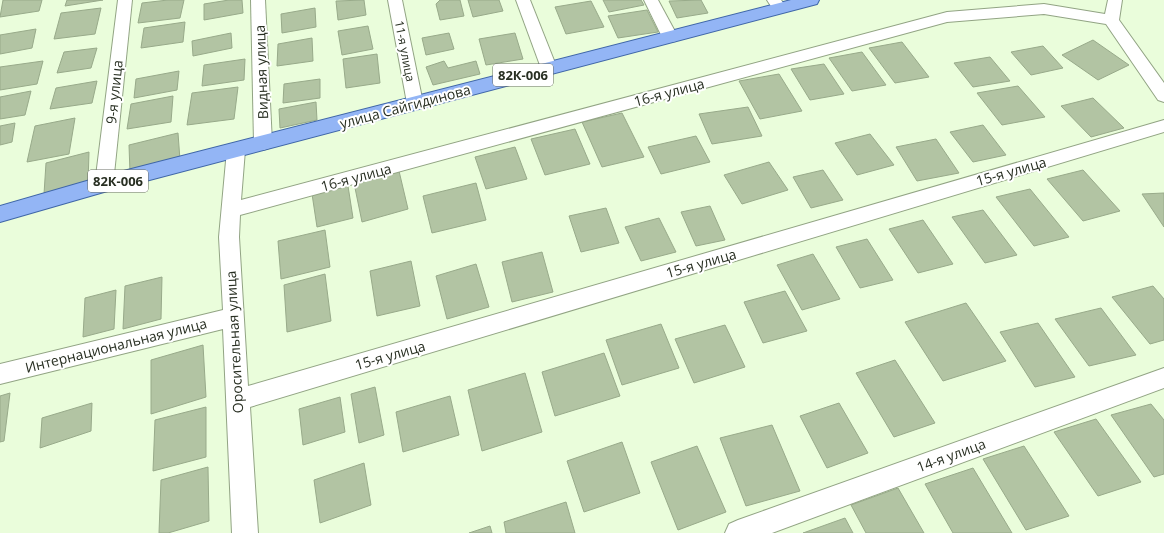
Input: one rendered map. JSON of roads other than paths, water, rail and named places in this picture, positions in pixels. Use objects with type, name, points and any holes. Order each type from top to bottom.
[{"type":"main road","name":"улица Сайгидинова","points":[[0,214],[104,184],[670,37],[777,4],[811,0]]},
{"type":"street","name":"9-я улица","points":[[104,184],[125,0]]},
{"type":"street","name":"Видная улица","points":[[258,0],[263,143]]},
{"type":"street","name":"11-я улица","points":[[395,0],[415,103]]},
{"type":"street","points":[[523,0],[550,68]]},
{"type":"street","points":[[651,0],[670,37]]},
{"type":"street","points":[[1115,0],[1111,20],[1164,96]]},
{"type":"street","name":"16-я улица","points":[[232,210],[947,17],[1044,9],[1111,20]]},
{"type":"street","name":"15-я улица","points":[[237,400],[1164,126]]},
{"type":"street","name":"Оросительная улица","points":[[236,150],[229,237],[245,533]]},
{"type":"street","name":"Интернациональная улица","points":[[0,374],[233,317]]},
{"type":"street","name":"14-я улица","points":[[738,533],[1164,378]]}]
